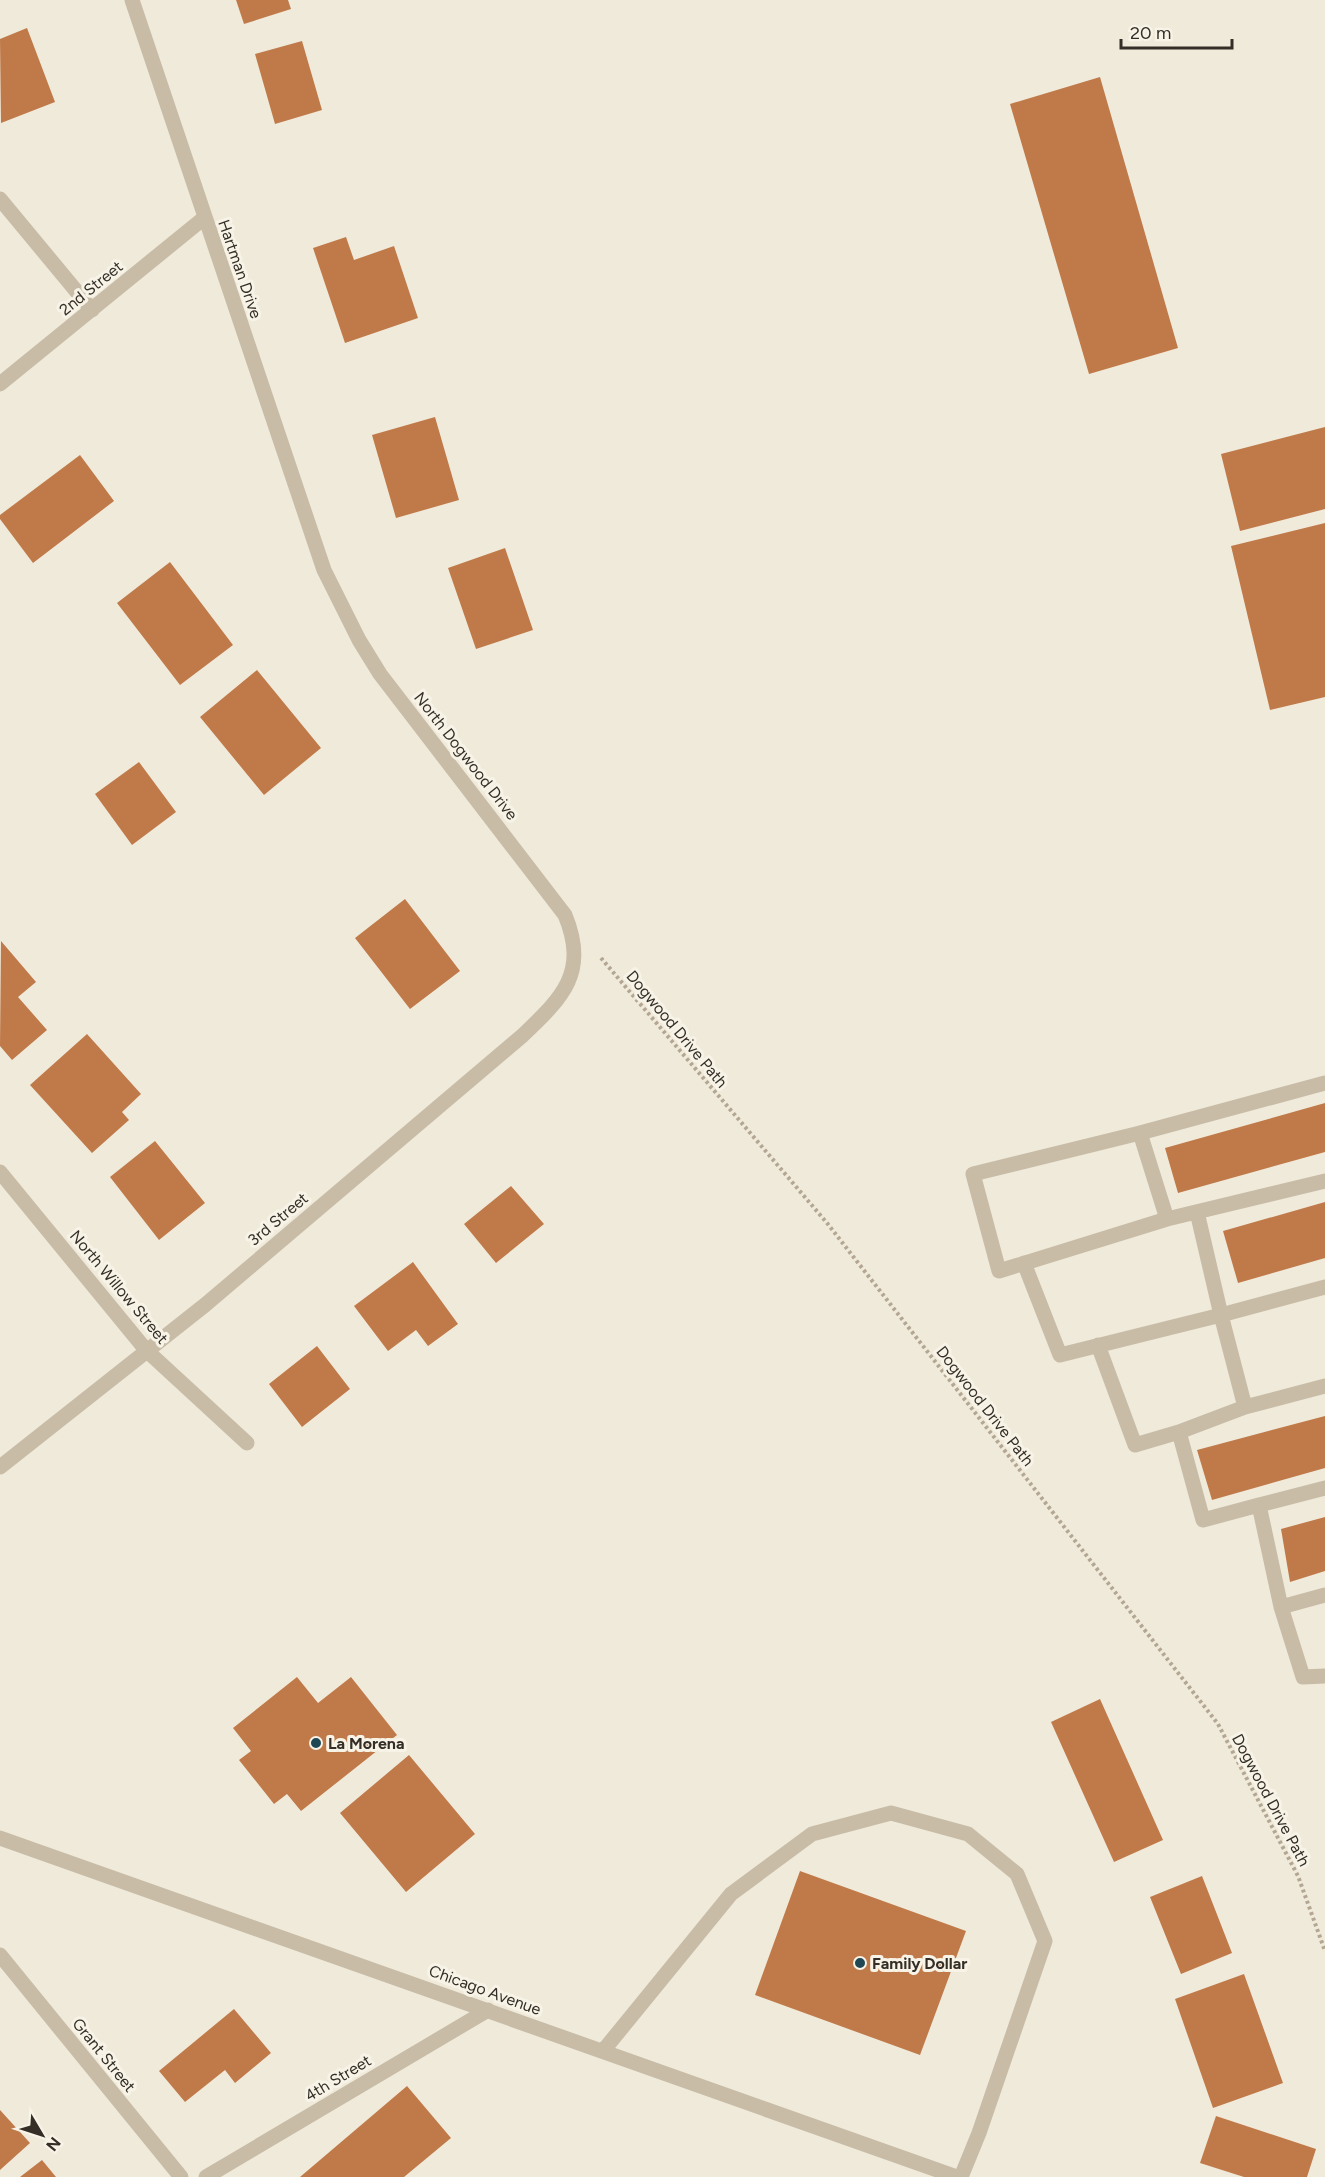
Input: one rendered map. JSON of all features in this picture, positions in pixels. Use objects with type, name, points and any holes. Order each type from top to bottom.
[{"type":"street","name":"Hartman Drive","points":[[132,0],[316,550]]},
{"type":"street","points":[[0,199],[92,310]]},
{"type":"street","name":"2nd Street","points":[[0,384],[204,218]]},
{"type":"street","name":"North Dogwood Drive","points":[[316,550],[340,606],[380,674],[565,915],[573,936],[575,958],[568,985]]},
{"type":"street","name":"3rd Street","points":[[0,1467],[205,1305],[522,1036],[555,1004],[568,985]]},
{"type":"street","points":[[1325,1083],[973,1174],[999,1270],[1167,1219],[1325,1181]]},
{"type":"street","points":[[1140,1132],[1167,1219]]},
{"type":"street","name":"North Willow Street","points":[[0,1172],[146,1350],[247,1443]]},
{"type":"street","points":[[1197,1212],[1245,1407]]},
{"type":"street","points":[[1024,1263],[1059,1355],[1325,1287]]},
{"type":"street","points":[[1098,1345],[1135,1445],[1179,1432],[1245,1407],[1325,1386]]},
{"type":"street","points":[[1179,1432],[1203,1520],[1325,1488]]},
{"type":"street","points":[[1259,1505],[1281,1607],[1303,1677],[1325,1676]]},
{"type":"street","points":[[1281,1607],[1325,1595]]},
{"type":"street","points":[[603,2050],[731,1894],[812,1834],[891,1813],[968,1834],[1017,1874],[1045,1941],[978,2133],[959,2177]]},
{"type":"street","name":"Chicago Avenue","points":[[0,1838],[959,2177]]},
{"type":"street","name":"Grant Street","points":[[0,1955],[181,2177]]},
{"type":"street","name":"4th Street","points":[[206,2177],[488,2010]]},
{"type":"path","name":"Dogwood Drive Path","points":[[596,952],[827,1223],[1218,1724],[1298,1876],[1325,1951]]},
{"type":"building","points":[[236,0],[288,0],[291,9],[244,24]]},
{"type":"building","points":[[27,28],[55,102],[1,123],[0,39]]},
{"type":"building","points":[[302,41],[322,110],[275,124],[255,54]]},
{"type":"building","points":[[1100,77],[1178,348],[1089,374],[1010,104]]},
{"type":"building","points":[[346,237],[354,260],[394,246],[418,318],[345,343],[313,248]]},
{"type":"building","points":[[435,417],[459,500],[396,518],[372,435]]},
{"type":"building","points":[[1325,427],[1325,509],[1240,531],[1221,454]]},
{"type":"building","points":[[80,455],[114,501],[33,563],[0,519],[0,515]]},
{"type":"building","points":[[1325,523],[1325,697],[1270,710],[1231,546]]},
{"type":"building","points":[[505,548],[533,630],[476,649],[448,568]]},
{"type":"building","points":[[170,562],[233,645],[180,685],[117,603]]},
{"type":"building","points":[[257,670],[321,748],[264,795],[200,717]]},
{"type":"building","points":[[139,762],[176,812],[132,845],[95,794]]},
{"type":"building","points":[[405,899],[460,971],[410,1009],[355,938]]},
{"type":"building","points":[[1,941],[36,982],[18,997],[47,1030],[12,1060],[0,1046]]},
{"type":"building","points":[[87,1034],[141,1094],[122,1112],[129,1120],[92,1153],[30,1085]]},
{"type":"building","points":[[1325,1103],[1325,1152],[1178,1193],[1165,1148]]},
{"type":"building","points":[[155,1141],[205,1203],[159,1240],[110,1177]]},
{"type":"building","points":[[511,1186],[544,1224],[496,1263],[464,1224]]},
{"type":"building","points":[[1325,1202],[1325,1258],[1238,1283],[1223,1231]]},
{"type":"building","points":[[413,1262],[458,1324],[428,1346],[416,1330],[388,1351],[354,1306]]},
{"type":"building","points":[[317,1346],[350,1389],[302,1427],[269,1384]]},
{"type":"building","points":[[1325,1416],[1325,1468],[1212,1500],[1197,1450]]},
{"type":"building","points":[[1325,1517],[1325,1571],[1290,1582],[1281,1529]]},
{"type":"building","name":"La Morena","points":[[297,1677],[318,1703],[351,1677],[397,1735],[301,1811],[287,1794],[274,1804],[239,1760],[251,1751],[233,1728]]},
{"type":"building","points":[[1100,1699],[1163,1840],[1114,1862],[1051,1722]]},
{"type":"building","points":[[409,1755],[475,1834],[406,1892],[340,1813]]},
{"type":"building","name":"Family Dollar","points":[[800,1871],[966,1931],[920,2055],[755,1995]]},
{"type":"building","points":[[1202,1876],[1232,1953],[1181,1974],[1150,1897]]},
{"type":"building","points":[[1244,1974],[1283,2083],[1213,2108],[1175,1999]]},
{"type":"building","points":[[234,2009],[271,2053],[235,2083],[225,2070],[185,2102],[159,2071]]},
{"type":"building","points":[[407,2086],[451,2138],[404,2177],[300,2177]]},
{"type":"building","points":[[0,2110],[30,2143],[0,2170]]},
{"type":"building","points":[[1216,2116],[1316,2149],[1307,2177],[1244,2177],[1200,2163]]},
{"type":"building","points":[[42,2160],[56,2177],[20,2177]]},
{"type":"place","name":"La Morena","points":[[316,1743]]},
{"type":"place","name":"Family Dollar","points":[[860,1963]]}]
